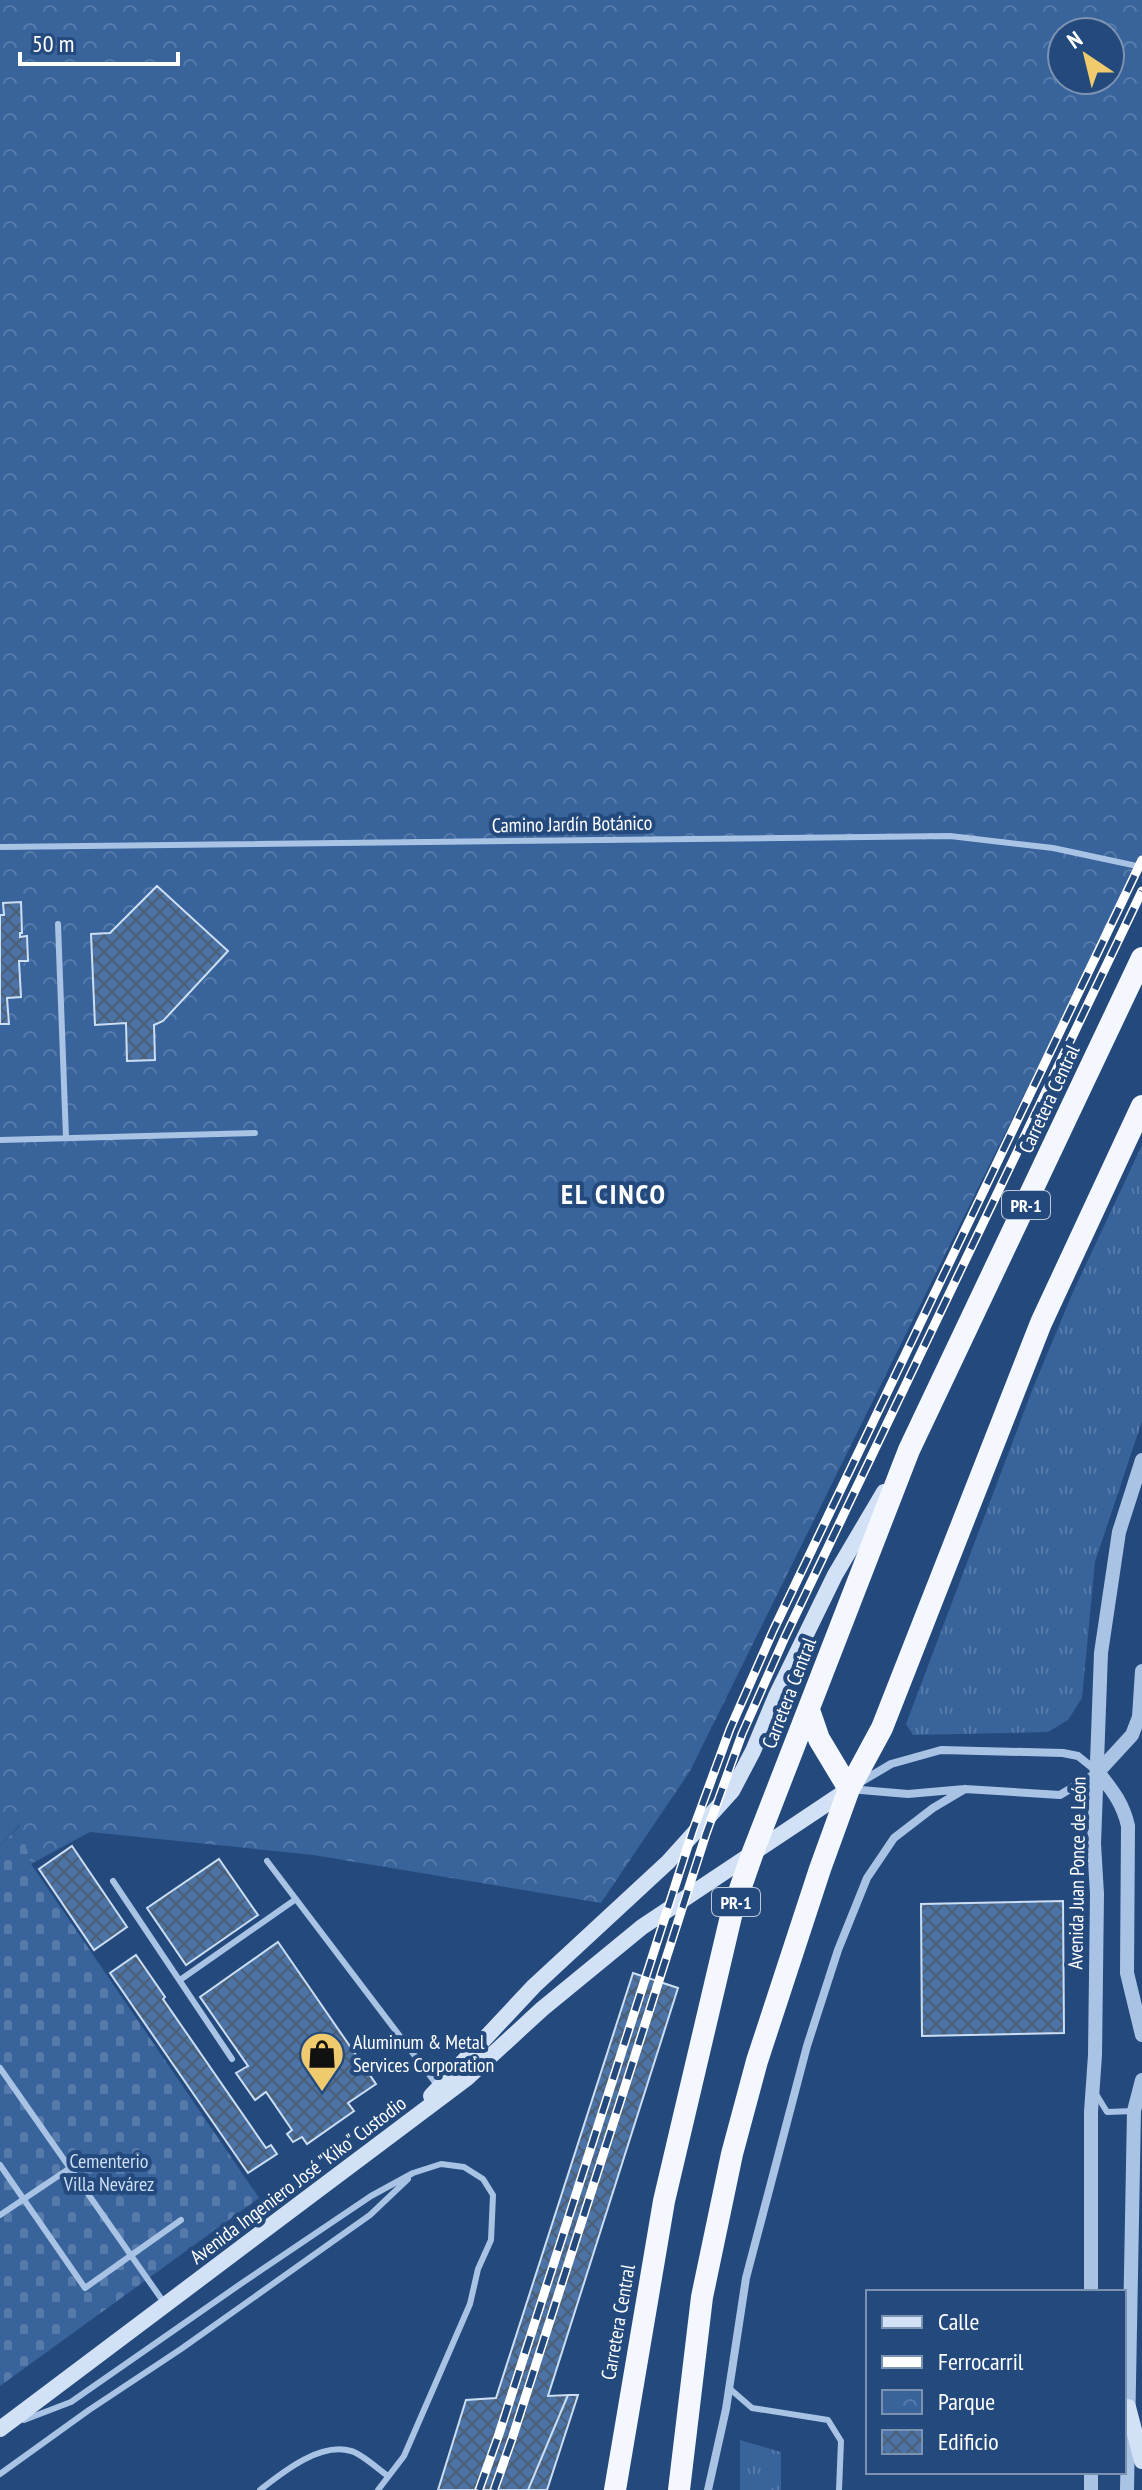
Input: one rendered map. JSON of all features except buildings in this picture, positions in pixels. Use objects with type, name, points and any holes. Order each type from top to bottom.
[{"type":"highway","name":"Carretera Central","points":[[615,2490],[664,2201],[732,1912],[909,1450],[1142,958]]},
{"type":"highway","points":[[679,2490],[702,2297],[732,2154],[775,2003],[849,1789],[882,1728],[1041,1323],[1142,1106]]},
{"type":"highway","points":[[809,1710],[819,1739],[849,1789]]},
{"type":"main road","points":[[397,2132],[534,1986],[668,1862],[732,1791],[835,1575],[909,1450]]},
{"type":"main road","name":"Avenida Ingeniero José \"Kiko\" Custodio","points":[[1,2428],[467,2078],[542,2009],[642,1927],[849,1789]]},
{"type":"main road","points":[[1128,2407],[1142,2461]]},
{"type":"street","name":"Avenida Juan Ponce de León","points":[[1091,2290],[1097,1894],[1094,1844],[1101,1653],[1119,1532],[1142,1460]]},
{"type":"street","points":[[849,1789],[908,1794],[965,1789],[1060,1795],[1098,1772],[1132,1735],[1139,1717],[1142,1671]]},
{"type":"street","points":[[849,1789],[891,1764],[941,1750],[1063,1753],[1078,1756],[1098,1772],[1116,1793],[1128,1826],[1127,1973],[1142,2035]]},
{"type":"street","points":[[708,2490],[729,2388],[746,2278],[807,2046],[838,1950],[867,1878],[894,1838],[933,1808],[965,1789]]},
{"type":"street","points":[[1127,2490],[1134,2111],[1142,2080]]},
{"type":"lane","name":"Camino Jardín Botánico","points":[[0,847],[950,836],[1053,848],[1142,867]]},
{"type":"lane","points":[[58,924],[66,1138]]},
{"type":"lane","points":[[0,1140],[255,1133]]},
{"type":"lane","points":[[267,1861],[439,2087]]},
{"type":"lane","points":[[113,1881],[232,2059]]},
{"type":"lane","points":[[180,1980],[296,1899]]},
{"type":"lane","points":[[0,2068],[165,2304]]},
{"type":"lane","points":[[1092,2087],[1107,2112],[1134,2111]]},
{"type":"lane","points":[[1,2428],[71,2402],[344,2213],[413,2173],[441,2164],[464,2167],[483,2179],[493,2195],[491,2240],[478,2269],[470,2304],[404,2456],[378,2490]]},
{"type":"lane","points":[[0,2165],[85,2288],[181,2220]]},
{"type":"lane","points":[[0,2215],[70,2168]]},
{"type":"lane","points":[[0,2474],[370,2215],[413,2173]]},
{"type":"lane","points":[[729,2388],[752,2408],[828,2420],[841,2441],[839,2490]]},
{"type":"lane","points":[[260,2490],[320,2451],[352,2451],[388,2476]]},
{"type":"green space","points":[[0,0],[1142,0],[1142,856],[690,1771],[601,1903],[313,1855],[90,1832],[31,1864],[20,1825],[0,1846]]},
{"type":"green space","points":[[1142,1145],[1142,1421],[1095,1562],[1082,1698],[1068,1720],[1048,1732],[913,1735],[906,1724],[1033,1388],[1073,1292]]},
{"type":"green space","name":"Cementerio Villa Nevárez","points":[[21,1825],[31,1864],[259,2198],[0,2386],[0,1846]]},
{"type":"green space","points":[[740,2440],[781,2452],[781,2490],[740,2490]]},
{"type":"railway","points":[[479,2490],[693,1830],[730,1729],[773,1631],[1142,860]]},
{"type":"railway","points":[[494,2490],[706,1834],[742,1734],[785,1637],[1142,891]]},
{"type":"place","name":"Aluminum & Metal Services Corporation","points":[[322,2093]]},
{"type":"district","name":"EL CINCO","points":[[614,1193]]}]
